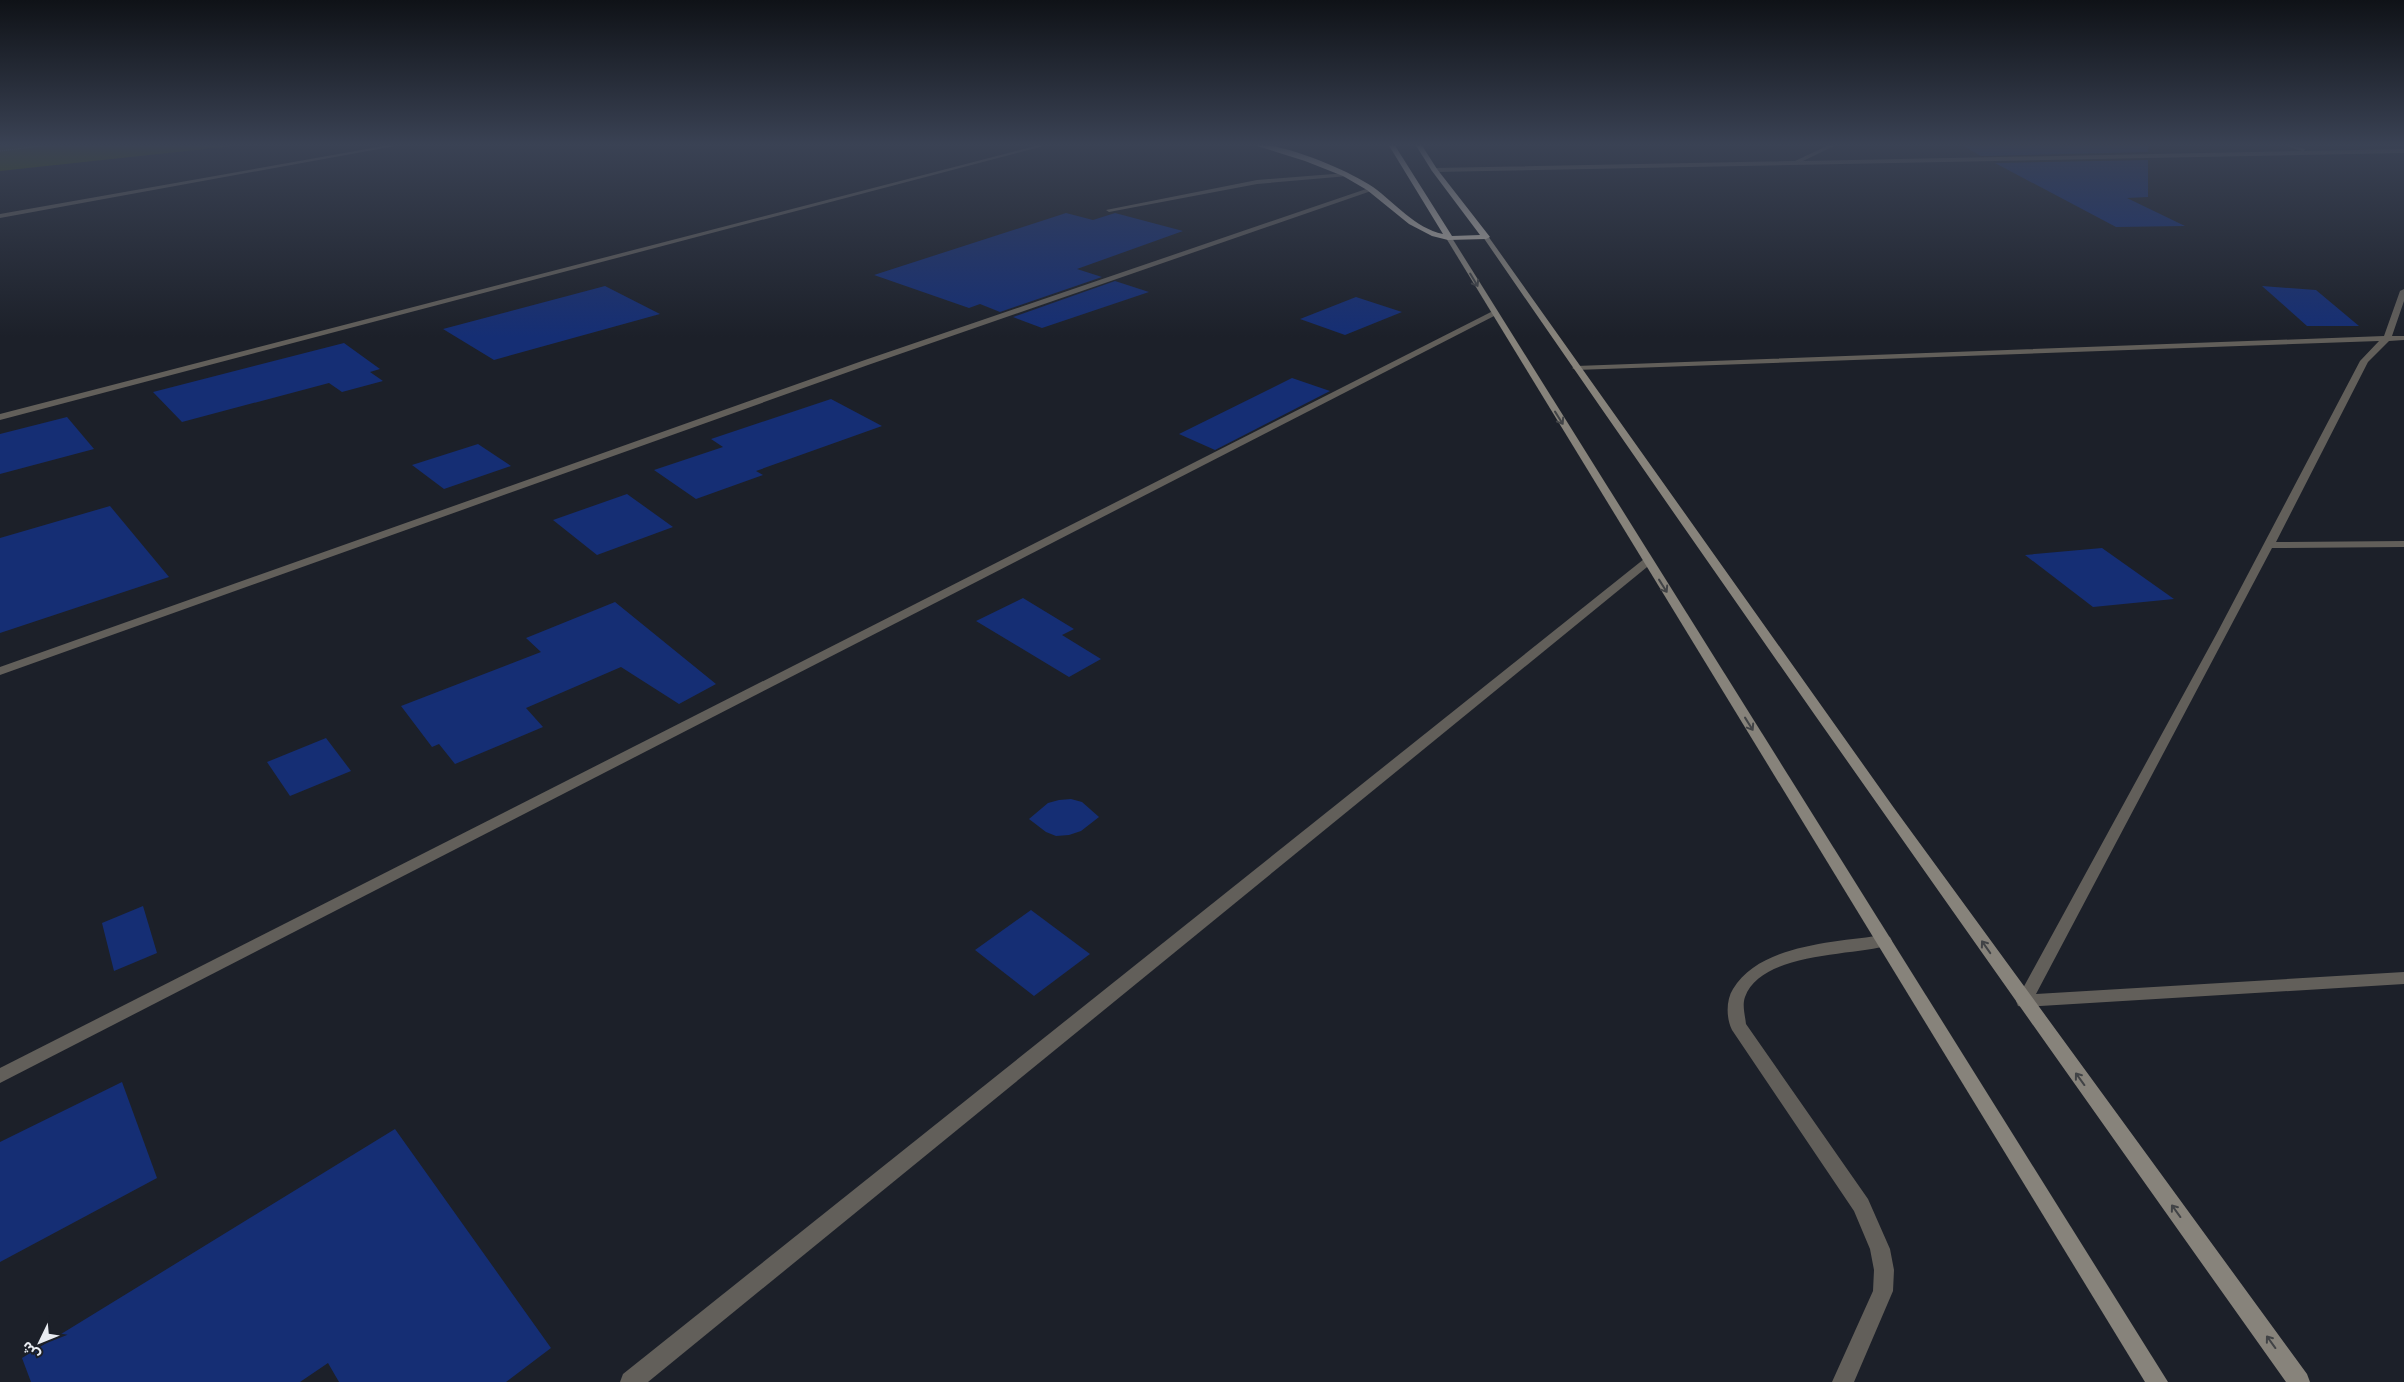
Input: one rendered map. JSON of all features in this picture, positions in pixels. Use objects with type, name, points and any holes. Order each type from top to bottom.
[{"type":"highway","points":[[1396,208],[1419,227],[1449,238],[1486,237]]},
{"type":"highway","points":[[1431,208],[1449,238]]},
{"type":"highway","points":[[1464,208],[1486,237]]},
{"type":"main road","points":[[1486,237],[1673,508],[2024,1001],[2299,1382]]},
{"type":"main road","points":[[1449,238],[1494,314],[2157,1382]]},
{"type":"street","points":[[0,216],[42,208]]},
{"type":"street","points":[[0,417],[798,208]]},
{"type":"street","points":[[1109,210],[1117,208]]},
{"type":"street","points":[[0,671],[865,363],[1311,208]]},
{"type":"street","points":[[2024,1001],[2270,545],[2364,361],[2388,338],[2404,291]]},
{"type":"street","points":[[0,1076],[513,812],[987,575],[1494,314]]},
{"type":"street","points":[[1576,368],[2404,338]]},
{"type":"street","points":[[2270,545],[2404,544]]},
{"type":"street","points":[[631,1382],[1648,561]]},
{"type":"street","points":[[1843,1382],[1883,1291],[1884,1270],[1880,1249],[1861,1205],[1738,1025],[1737,996],[1743,983],[1752,973],[1766,965],[1790,957],[1884,941]]},
{"type":"street","points":[[2024,1001],[2404,978]]},
{"type":"building","points":[[2081,208],[2149,208],[2185,226],[2116,227]]},
{"type":"building","points":[[1066,213],[1093,220],[1115,213],[1183,231],[1077,269],[1102,277],[1000,312],[980,304],[969,308],[874,275]]},
{"type":"building","points":[[1115,281],[1149,292],[1042,328],[1013,317]]},
{"type":"building","points":[[605,286],[660,314],[494,360],[443,329]]},
{"type":"building","points":[[2262,286],[2316,290],[2359,326],[2307,326]]},
{"type":"building","points":[[1356,297],[1402,312],[1345,335],[1300,319]]},
{"type":"building","points":[[344,343],[380,369],[370,372],[383,381],[342,392],[329,383],[182,422],[153,392]]},
{"type":"building","points":[[1292,378],[1330,391],[1215,450],[1179,434]]},
{"type":"building","points":[[831,399],[882,426],[756,471],[763,475],[696,499],[654,470],[723,447],[711,439]]},
{"type":"building","points":[[67,417],[94,449],[0,474],[0,434]]},
{"type":"building","points":[[478,444],[511,466],[444,489],[412,465]]},
{"type":"building","points":[[627,494],[673,527],[597,555],[553,520]]},
{"type":"building","points":[[110,506],[169,577],[0,633],[0,538]]},
{"type":"building","points":[[2102,548],[2174,599],[2093,607],[2025,555]]},
{"type":"building","points":[[1023,598],[1074,629],[1062,635],[1101,659],[1069,677],[976,621]]},
{"type":"building","points":[[615,602],[716,684],[679,704],[621,667],[526,708],[543,727],[455,764],[439,744],[432,747],[401,706],[541,652],[526,638]]},
{"type":"building","points":[[326,738],[351,771],[290,796],[267,762]]},
{"type":"building","points":[[1071,799],[1082,802],[1099,817],[1081,831],[1069,835],[1056,836],[1046,832],[1029,819],[1048,803]]},
{"type":"building","points":[[143,906],[157,953],[114,971],[102,923]]},
{"type":"building","points":[[1031,910],[1090,954],[1034,996],[975,950]]},
{"type":"building","points":[[122,1082],[157,1178],[0,1262],[0,1142]]},
{"type":"building","points":[[395,1129],[551,1348],[506,1382],[339,1382],[328,1363],[300,1382],[31,1382],[22,1358]]}]
